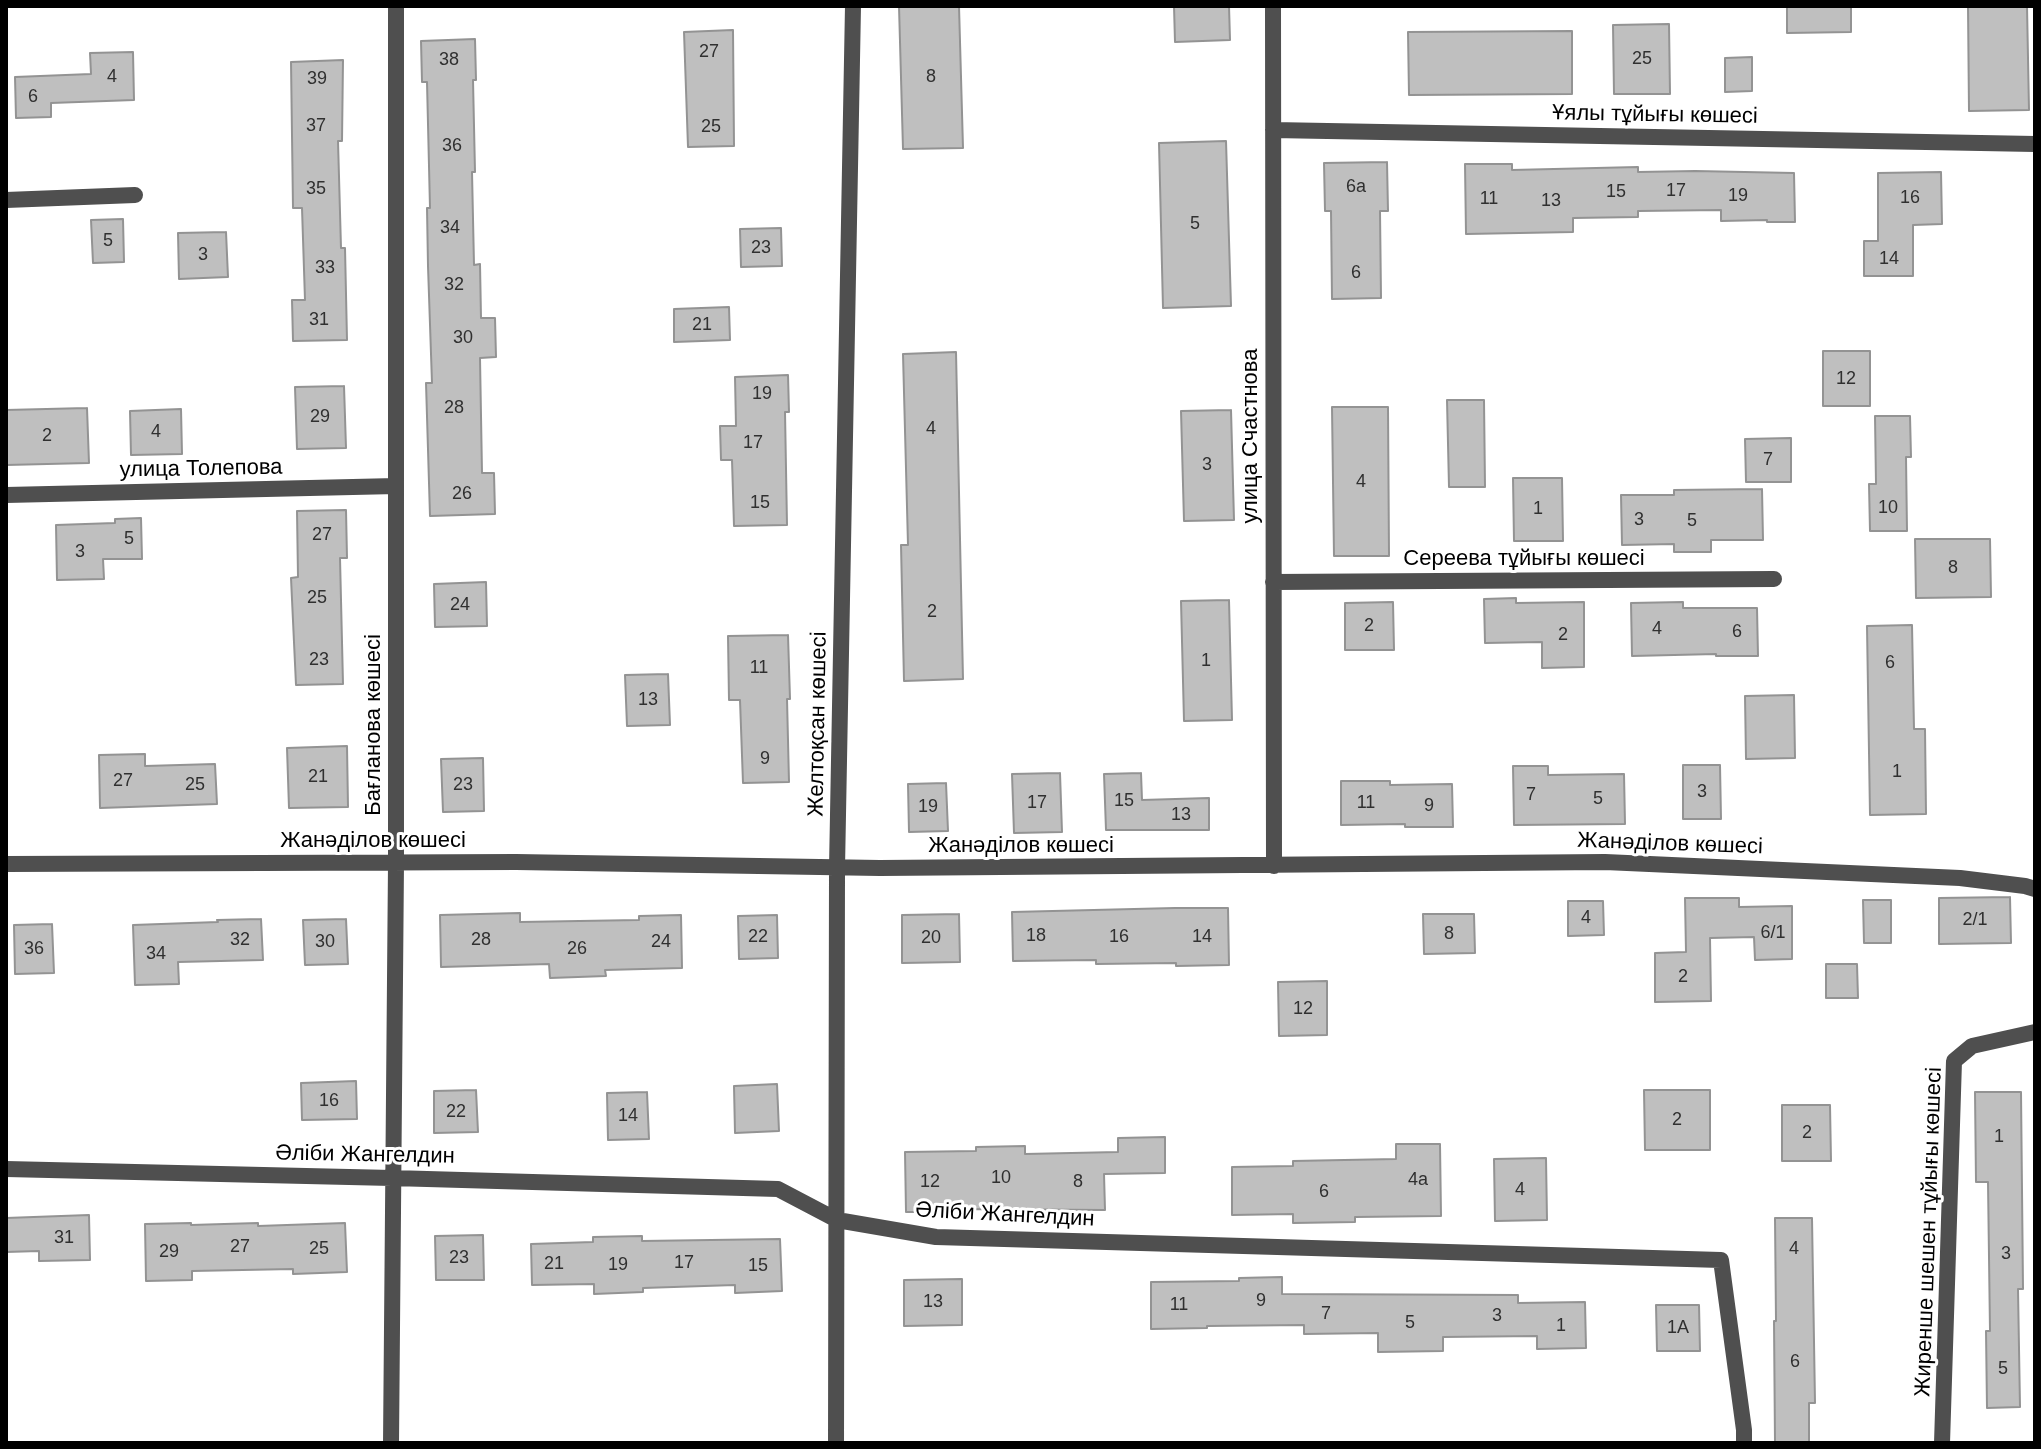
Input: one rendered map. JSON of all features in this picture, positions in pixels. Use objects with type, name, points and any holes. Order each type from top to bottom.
[{"type":"street","name":"Бағланова көшесі","points":[[391,1443],[396,863],[396,6]]},
{"type":"street","name":"Желтоқсан көшесі","points":[[836,1443],[837,868],[853,6]]},
{"type":"street","name":"улица Счастнова","points":[[1273,6],[1274,866]]},
{"type":"street","name":"Ұялы тұйығы көшесі","points":[[1273,130],[2035,144]]},
{"type":"street","points":[[6,200],[135,195]]},
{"type":"street","name":"улица Толепова","points":[[6,495],[396,486]]},
{"type":"street","name":"Сереева тұйығы көшесі","points":[[1273,582],[1774,579]]},
{"type":"street","name":"Жанәділов көшесі","points":[[6,864],[516,862],[837,868],[1605,862],[1960,878],[2035,889]]},
{"type":"street","name":"Жиренше шешен тұйығы көшесі","points":[[1942,1443],[1954,1061],[1972,1046],[2035,1032]]},
{"type":"street","name":"Әліби Жангелдин","points":[[6,1169],[778,1189],[837,1220],[936,1237],[1721,1260],[1744,1443]]},
{"type":"building","points":[[899,6],[959,6],[963,148],[903,149]]},
{"type":"building","points":[[1174,6],[1229,6],[1230,40],[1175,42]]},
{"type":"building","points":[[1787,6],[1851,6],[1851,32],[1787,33]]},
{"type":"building","points":[[1968,6],[2027,6],[2029,110],[1969,111]]},
{"type":"building","points":[[1669,24],[1670,94],[1614,94],[1613,25]]},
{"type":"building","points":[[733,30],[734,146],[688,147],[684,32]]},
{"type":"building","points":[[1572,31],[1572,94],[1409,95],[1408,32]]},
{"type":"building","points":[[475,39],[475,172],[472,172],[474,265],[480,264],[481,318],[495,318],[496,357],[480,358],[482,473],[494,473],[495,514],[430,516],[426,383],[432,383],[427,208],[430,208],[427,82],[422,82],[421,41]]},
{"type":"building","points":[[133,52],[134,100],[51,103],[51,117],[16,118],[15,77],[91,74],[90,53]]},
{"type":"building","points":[[1752,57],[1752,91],[1725,92],[1725,58]]},
{"type":"building","points":[[343,60],[342,141],[338,141],[347,340],[293,341],[292,300],[305,300],[302,208],[293,208],[291,62]]},
{"type":"building","points":[[1226,141],[1231,306],[1163,308],[1159,143]]},
{"type":"building","points":[[1387,162],[1388,211],[1380,211],[1381,298],[1332,299],[1331,211],[1325,211],[1324,163]]},
{"type":"building","points":[[1465,164],[1512,164],[1512,170],[1638,167],[1638,172],[1794,173],[1795,222],[1721,221],[1721,210],[1638,211],[1638,217],[1573,218],[1573,232],[1466,234]]},
{"type":"building","points":[[1941,172],[1942,224],[1913,225],[1913,276],[1864,276],[1864,241],[1878,241],[1878,173]]},
{"type":"building","points":[[123,219],[124,262],[93,263],[91,220]]},
{"type":"building","points":[[781,228],[782,266],[741,267],[740,229]]},
{"type":"building","points":[[226,232],[228,277],[179,279],[178,233]]},
{"type":"building","points":[[729,307],[730,340],[674,342],[674,309]]},
{"type":"building","points":[[1823,351],[1870,351],[1870,406],[1823,406]]},
{"type":"building","points":[[956,352],[963,679],[904,681],[901,545],[908,545],[903,354]]},
{"type":"building","points":[[788,375],[789,412],[785,412],[787,525],[734,526],[732,460],[721,460],[720,426],[736,426],[735,377]]},
{"type":"building","points":[[344,386],[346,448],[297,449],[295,387]]},
{"type":"building","points":[[1447,400],[1484,400],[1485,487],[1449,487]]},
{"type":"building","points":[[1332,407],[1388,407],[1389,556],[1334,556]]},
{"type":"building","points":[[87,408],[89,463],[6,465],[6,410]]},
{"type":"building","points":[[181,409],[182,454],[131,455],[130,411]]},
{"type":"building","points":[[1231,410],[1234,520],[1184,521],[1181,411]]},
{"type":"building","points":[[1875,416],[1910,416],[1911,457],[1906,457],[1907,531],[1870,531],[1869,484],[1876,484]]},
{"type":"building","points":[[1791,438],[1791,482],[1746,482],[1745,439]]},
{"type":"building","points":[[1513,478],[1562,478],[1563,541],[1514,541]]},
{"type":"building","points":[[1762,489],[1763,540],[1711,540],[1711,552],[1674,552],[1674,544],[1622,545],[1621,495],[1674,495],[1674,490]]},
{"type":"building","points":[[346,510],[347,558],[340,558],[343,684],[296,685],[291,578],[298,577],[297,511]]},
{"type":"building","points":[[141,518],[142,559],[103,559],[104,579],[57,580],[56,525],[115,523],[115,519]]},
{"type":"building","points":[[1915,539],[1990,539],[1991,597],[1916,598]]},
{"type":"building","points":[[486,582],[487,626],[435,627],[434,584]]},
{"type":"building","points":[[1516,598],[1516,603],[1584,602],[1584,667],[1542,668],[1542,642],[1485,643],[1484,599]]},
{"type":"building","points":[[1229,600],[1232,720],[1184,721],[1181,601]]},
{"type":"building","points":[[1393,602],[1394,650],[1345,650],[1345,603]]},
{"type":"building","points":[[1683,602],[1683,608],[1757,608],[1758,656],[1632,656],[1631,603]]},
{"type":"building","points":[[1912,625],[1914,729],[1925,729],[1926,814],[1870,815],[1867,626]]},
{"type":"building","points":[[788,635],[789,782],[743,783],[740,700],[729,700],[728,636]]},
{"type":"building","points":[[668,674],[670,725],[627,726],[625,675]]},
{"type":"building","points":[[1794,695],[1795,758],[1746,759],[1745,696]]},
{"type":"building","points":[[347,746],[348,807],[289,808],[287,748]]},
{"type":"building","points":[[145,754],[145,766],[215,764],[217,804],[100,808],[99,755]]},
{"type":"building","points":[[483,758],[484,811],[443,812],[441,759]]},
{"type":"building","points":[[1683,765],[1720,765],[1721,819],[1683,819]]},
{"type":"building","points":[[1513,766],[1548,766],[1548,775],[1624,774],[1625,824],[1514,825]]},
{"type":"building","points":[[1060,773],[1062,832],[1014,833],[1012,774]]},
{"type":"building","points":[[1141,773],[1142,800],[1209,798],[1209,830],[1106,830],[1104,774]]},
{"type":"building","points":[[1341,781],[1390,781],[1390,785],[1452,784],[1453,827],[1341,825]]},
{"type":"building","points":[[946,783],[948,831],[909,832],[908,784]]},
{"type":"building","points":[[2010,897],[2011,943],[1939,944],[1939,898]]},
{"type":"building","points":[[1685,898],[1739,898],[1739,907],[1792,906],[1792,959],[1755,960],[1754,937],[1710,938],[1711,1001],[1655,1002],[1655,953],[1686,952]]},
{"type":"building","points":[[1863,900],[1891,900],[1891,943],[1864,943]]},
{"type":"building","points":[[1568,901],[1603,901],[1604,935],[1568,936]]},
{"type":"building","points":[[1228,908],[1229,965],[1096,964],[1096,960],[1013,961],[1012,912]]},
{"type":"building","points":[[520,913],[520,922],[639,920],[639,916],[681,915],[682,968],[605,970],[606,976],[550,978],[549,964],[441,967],[440,915]]},
{"type":"building","points":[[959,914],[960,962],[902,963],[902,915]]},
{"type":"building","points":[[1423,914],[1474,914],[1475,953],[1424,954]]},
{"type":"building","points":[[777,915],[778,958],[739,959],[738,916]]},
{"type":"building","points":[[261,919],[263,960],[178,962],[179,984],[135,985],[133,925]]},
{"type":"building","points":[[346,919],[348,964],[305,965],[303,920]]},
{"type":"building","points":[[52,924],[54,973],[15,974],[14,925]]},
{"type":"building","points":[[1826,964],[1857,964],[1858,998],[1826,998]]},
{"type":"building","points":[[1327,981],[1327,1035],[1279,1036],[1278,982]]},
{"type":"building","points":[[356,1081],[357,1119],[302,1120],[301,1083]]},
{"type":"building","points":[[777,1084],[779,1131],[735,1133],[734,1086]]},
{"type":"building","points":[[476,1090],[478,1132],[434,1133],[434,1091]]},
{"type":"building","points":[[1644,1090],[1710,1090],[1710,1150],[1645,1150]]},
{"type":"building","points":[[647,1092],[649,1139],[608,1140],[607,1093]]},
{"type":"building","points":[[1975,1092],[2021,1092],[2023,1289],[2018,1289],[2020,1407],[1987,1408],[1986,1331],[1990,1331],[1988,1182],[1976,1182]]},
{"type":"building","points":[[1782,1105],[1830,1105],[1831,1161],[1782,1161]]},
{"type":"building","points":[[1165,1137],[1165,1173],[1104,1174],[1105,1210],[954,1209],[954,1212],[906,1212],[905,1152],[976,1151],[976,1147],[1025,1146],[1025,1154],[1118,1152],[1118,1138]]},
{"type":"building","points":[[1396,1144],[1440,1144],[1441,1216],[1355,1217],[1355,1222],[1293,1223],[1293,1214],[1232,1215],[1232,1167],[1293,1166],[1293,1161],[1396,1159]]},
{"type":"building","points":[[1546,1158],[1547,1220],[1495,1221],[1494,1159]]},
{"type":"building","points":[[89,1215],[90,1260],[39,1261],[39,1251],[6,1252],[6,1218]]},
{"type":"building","points":[[1775,1218],[1812,1218],[1815,1403],[1809,1403],[1809,1443],[1775,1443]]},
{"type":"building","points":[[258,1223],[258,1226],[345,1223],[347,1272],[293,1274],[293,1269],[192,1271],[192,1280],[146,1281],[145,1224]]},
{"type":"building","points":[[483,1235],[484,1280],[436,1280],[435,1236]]},
{"type":"building","points":[[642,1236],[642,1241],[780,1239],[782,1291],[735,1293],[735,1285],[643,1288],[643,1292],[594,1294],[594,1284],[532,1285],[531,1244],[593,1242],[593,1237]]},
{"type":"building","points":[[1282,1277],[1282,1294],[1518,1295],[1518,1303],[1585,1302],[1586,1348],[1537,1349],[1537,1336],[1443,1337],[1443,1351],[1378,1352],[1378,1333],[1304,1334],[1304,1325],[1151,1329],[1151,1282]]},
{"type":"building","points":[[962,1279],[962,1325],[904,1326],[904,1280]]},
{"type":"building","points":[[1656,1305],[1699,1305],[1700,1351],[1657,1351]]}]
